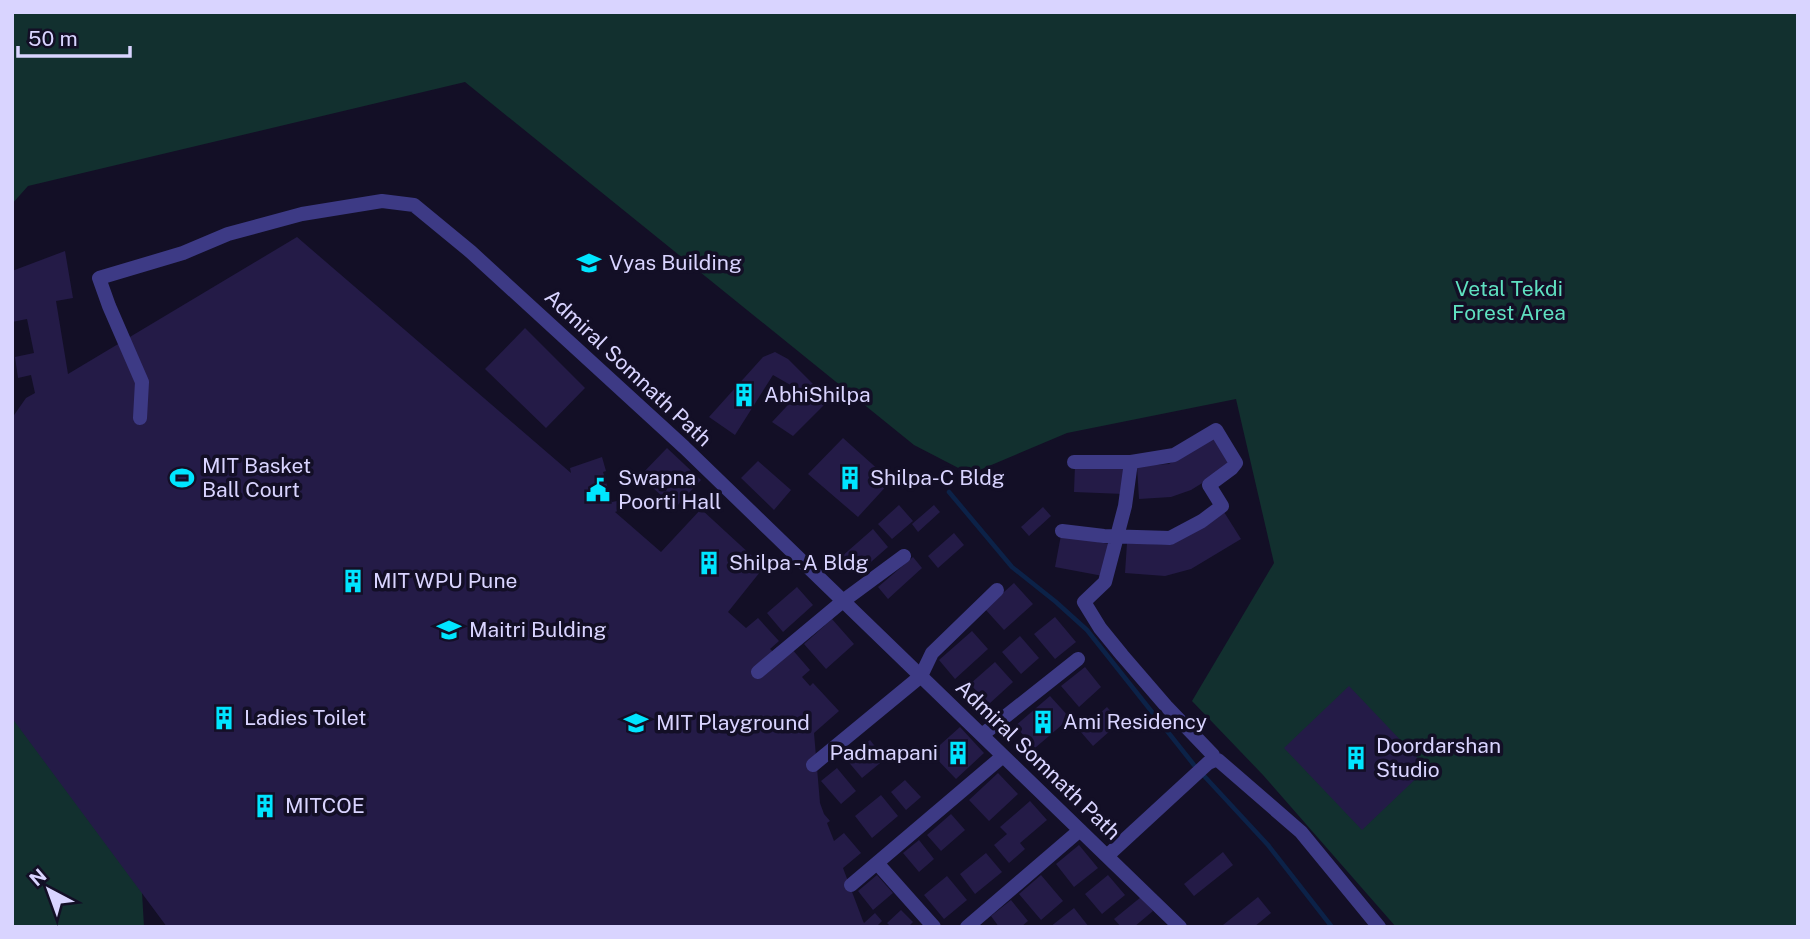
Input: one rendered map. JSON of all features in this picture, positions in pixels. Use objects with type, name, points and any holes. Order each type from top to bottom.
[{"type":"street","name":"Admiral Somnath Path","points":[[140,418],[142,382],[99,278],[183,253],[228,234],[302,214],[382,201],[414,205],[471,252],[646,412],[1180,927]]},
{"type":"street","points":[[1062,531],[1104,536],[1170,538],[1202,521],[1222,506],[1209,485],[1236,463],[1216,430],[1174,455],[1131,462],[1074,462]]},
{"type":"street","points":[[1131,462],[1125,506],[1105,582],[1084,602],[1100,628],[1122,655],[1191,734],[1210,750],[1213,755],[1210,762]]},
{"type":"street","points":[[758,672],[843,601],[904,556]]},
{"type":"street","points":[[813,765],[920,676],[932,653],[998,590]]},
{"type":"street","points":[[982,735],[1078,659]]},
{"type":"street","points":[[851,885],[1003,756]]},
{"type":"street","points":[[1107,856],[1215,760],[1221,762],[1301,832],[1379,927]]},
{"type":"street","points":[[967,927],[1080,830]]},
{"type":"street","points":[[877,863],[934,927]]},
{"type":"green space","name":"Vetal Tekdi Forest Area","points":[[12,12],[1798,12],[1798,927],[1396,927],[1263,775],[1192,701],[1274,563],[1236,399],[1067,433],[970,474],[914,445],[465,82],[28,186],[12,204]]},
{"type":"green space","points":[[12,714],[142,892],[144,927],[12,927]]},
{"type":"building","name":"MIT WPU Pune","points":[[297,237],[571,473],[570,468],[602,457],[606,471],[603,472],[612,502],[617,501],[620,510],[615,512],[661,552],[701,509],[764,567],[728,612],[746,628],[758,618],[779,641],[770,649],[780,658],[791,648],[810,670],[802,677],[810,686],[813,683],[839,711],[814,733],[820,803],[830,821],[827,823],[834,841],[844,833],[861,853],[843,868],[864,923],[875,913],[882,921],[876,927],[167,927],[12,718],[12,418],[26,398],[35,393],[31,375],[18,378],[15,357],[34,353],[27,319],[12,322],[12,271],[65,251],[73,298],[56,301],[68,374]]},
{"type":"building","points":[[525,328],[585,388],[546,428],[485,369]]},
{"type":"building","name":"AbhiShilpa","points":[[775,352],[788,359],[829,400],[793,436],[772,422],[801,391],[773,375],[735,435],[709,417],[763,357]]},
{"type":"building","points":[[1215,435],[1233,464],[1191,490],[1171,497],[1139,499],[1137,466],[1169,464]]},
{"type":"building","name":"Shilpa-C Bldg","points":[[843,438],[891,481],[858,517],[808,474]]},
{"type":"building","points":[[667,448],[701,480],[675,508],[640,476]]},
{"type":"building","points":[[758,461],[791,490],[774,510],[741,478]]},
{"type":"building","points":[[1075,465],[1125,467],[1124,494],[1074,492]]},
{"type":"building","points":[[899,505],[913,521],[892,539],[878,524]]},
{"type":"building","points":[[934,505],[940,512],[918,532],[912,524]]},
{"type":"building","points":[[1043,507],[1051,516],[1029,536],[1021,527]]},
{"type":"building","points":[[1224,512],[1241,539],[1191,569],[1165,576],[1125,573],[1127,543],[1171,545]]},
{"type":"building","points":[[873,529],[888,547],[856,575],[840,558]]},
{"type":"building","points":[[954,533],[964,545],[938,568],[928,556]]},
{"type":"building","points":[[1061,535],[1109,544],[1103,576],[1055,567]]},
{"type":"building","points":[[913,557],[922,568],[888,599],[878,587]]},
{"type":"building","points":[[1014,583],[1033,604],[1004,630],[985,609]]},
{"type":"building","points":[[797,587],[813,605],[783,632],[767,613]]},
{"type":"building","points":[[1055,617],[1076,642],[1055,659],[1034,634]]},
{"type":"building","points":[[832,619],[854,644],[826,669],[804,644]]},
{"type":"building","points":[[972,631],[988,649],[955,679],[939,660]]},
{"type":"building","points":[[1020,636],[1039,658],[1021,674],[1002,652]]},
{"type":"building","points":[[995,662],[1013,682],[989,704],[970,684]]},
{"type":"building","points":[[1085,667],[1101,687],[1079,707],[1061,686]]},
{"type":"building","name":"Doordarshan Studio","points":[[1349,686],[1427,768],[1362,830],[1284,748]]},
{"type":"building","name":"Ami Residency","points":[[1050,696],[1070,718],[1035,748],[1015,726]]},
{"type":"building","points":[[1107,707],[1120,722],[1093,746],[1080,731]]},
{"type":"building","name":"Padmapani","points":[[960,727],[984,753],[956,779],[931,753]]},
{"type":"building","points":[[870,740],[885,759],[862,778],[846,759]]},
{"type":"building","points":[[837,768],[856,791],[841,804],[821,781]]},
{"type":"building","points":[[998,773],[1018,794],[989,821],[969,800]]},
{"type":"building","points":[[905,780],[921,797],[906,810],[891,792]]},
{"type":"building","points":[[881,795],[898,816],[872,838],[855,816]]},
{"type":"building","points":[[1030,801],[1047,820],[1020,843],[1025,849],[1009,863],[994,845],[1007,834],[1000,827]]},
{"type":"building","points":[[951,814],[965,830],[941,851],[927,835]]},
{"type":"building","points":[[919,840],[934,859],[919,872],[903,853]]},
{"type":"building","points":[[1079,845],[1098,868],[1074,887],[1056,864]]},
{"type":"building","points":[[1223,852],[1233,865],[1194,896],[1184,884]]},
{"type":"building","points":[[986,853],[1002,872],[975,894],[960,874]]},
{"type":"building","points":[[877,875],[893,893],[873,910],[858,891]]},
{"type":"building","points":[[1041,875],[1063,901],[1041,920],[1019,894]]},
{"type":"building","points":[[1108,875],[1125,895],[1102,914],[1085,894]]},
{"type":"building","points":[[947,876],[967,900],[944,919],[924,895]]},
{"type":"building","points":[[1141,897],[1153,911],[1134,927],[1121,927],[1114,919]]},
{"type":"building","points":[[1258,897],[1271,913],[1254,927],[1223,925]]},
{"type":"building","points":[[1011,900],[1028,921],[1021,927],[999,927],[991,916]]},
{"type":"building","points":[[1074,908],[1089,927],[1050,927]]},
{"type":"building","points":[[901,910],[913,922],[908,927],[891,927],[887,923]]},
{"type":"waterway","points":[[949,492],[1012,567],[1087,630],[1194,765],[1268,845],[1332,927]]},
{"type":"place","name":"Vyas Building","points":[[589,263]]},
{"type":"place","name":"AbhiShilpa","points":[[744,395]]},
{"type":"place","name":"MIT Basket Ball Court","points":[[182,478]]},
{"type":"place","name":"Shilpa-C Bldg","points":[[850,478]]},
{"type":"place","name":"Swapna Poorti Hall","points":[[598,490]]},
{"type":"place","name":"Shilpa - A Bldg","points":[[709,563]]},
{"type":"place","name":"MIT WPU Pune","points":[[353,581]]},
{"type":"place","name":"Maitri Bulding","points":[[449,630]]},
{"type":"place","name":"Ladies Toilet","points":[[224,718]]},
{"type":"place","name":"Ami Residency","points":[[1043,722]]},
{"type":"place","name":"MIT Playground","points":[[636,723]]},
{"type":"place","name":"Padmapani","points":[[958,753]]},
{"type":"place","name":"Doordarshan Studio","points":[[1356,758]]},
{"type":"place","name":"MITCOE","points":[[265,806]]}]
